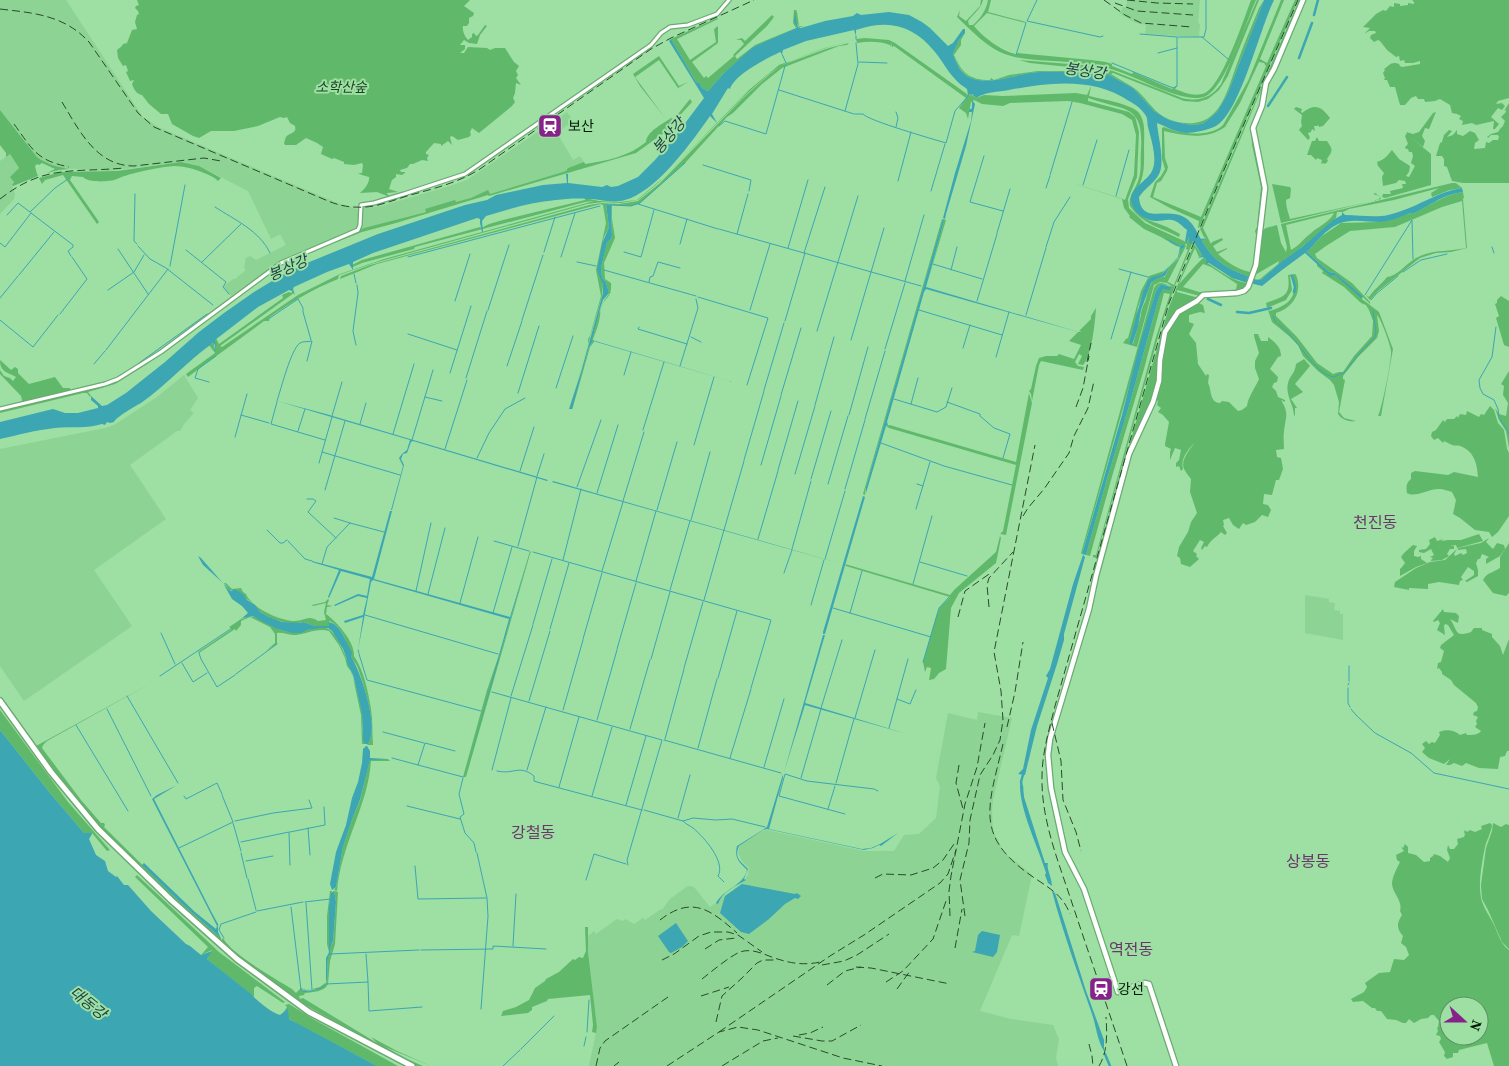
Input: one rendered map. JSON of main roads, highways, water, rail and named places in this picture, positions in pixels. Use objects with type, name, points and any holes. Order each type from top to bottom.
[{"type":"highway","points":[[0,701],[52,772],[98,829],[178,907],[237,959],[309,1012],[412,1066]]},
{"type":"main road","points":[[0,409],[105,384],[118,379],[160,352],[281,263],[358,230],[361,205],[404,194],[459,177],[468,172],[651,45],[666,30],[674,26],[688,25],[717,14],[729,0]]},
{"type":"main road","points":[[1176,1066],[1149,984],[1144,983],[1118,992],[1084,889],[1065,852],[1050,788],[1049,743],[1089,609],[1097,570],[1129,454],[1153,402],[1159,381],[1160,360],[1165,332],[1178,312],[1206,294],[1242,292],[1246,289],[1257,261],[1265,188],[1253,128],[1262,106],[1266,83],[1274,69],[1303,0]]},
{"type":"water","points":[[1264,0],[1274,0],[1249,69],[1225,118],[1209,129],[1189,133],[1157,123],[1161,158],[1160,171],[1156,179],[1139,197],[1144,211],[1156,214],[1177,214],[1190,221],[1201,239],[1206,238],[1202,241],[1211,254],[1228,268],[1250,277],[1248,283],[1232,278],[1209,263],[1206,264],[1206,259],[1203,257],[1198,258],[1202,255],[1193,241],[1190,245],[1189,237],[1187,242],[1185,242],[1187,230],[1178,223],[1170,220],[1149,220],[1142,217],[1134,209],[1131,199],[1134,190],[1149,175],[1154,166],[1147,117],[1136,105],[1115,93],[1101,88],[1071,84],[1024,87],[987,93],[976,98],[972,94],[968,95],[967,89],[949,73],[935,52],[918,36],[900,27],[879,25],[856,30],[856,36],[854,30],[806,41],[783,50],[782,54],[780,52],[744,73],[733,83],[730,89],[728,88],[712,114],[717,123],[710,116],[675,162],[653,184],[631,198],[614,201],[568,199],[529,204],[486,216],[482,221],[483,232],[480,219],[477,218],[373,253],[353,262],[353,270],[349,264],[327,272],[294,287],[295,295],[289,290],[258,307],[215,340],[215,351],[213,343],[194,357],[160,389],[121,415],[114,422],[107,422],[105,425],[61,427],[0,439],[0,422],[53,409],[65,413],[78,413],[98,408],[91,400],[91,396],[102,406],[107,405],[126,393],[224,313],[282,275],[307,263],[378,234],[465,205],[487,200],[496,195],[543,185],[567,183],[566,174],[568,174],[568,183],[602,187],[607,185],[611,187],[618,186],[638,177],[674,138],[667,129],[675,135],[677,134],[704,98],[669,41],[671,39],[696,82],[700,83],[702,88],[708,91],[724,73],[753,47],[797,28],[794,21],[795,11],[798,27],[801,28],[853,16],[857,13],[861,15],[889,12],[909,15],[930,28],[948,46],[965,29],[965,33],[959,40],[953,54],[962,71],[971,78],[987,81],[1031,73],[1070,72],[1100,75],[1105,74],[1107,71],[1107,74],[1133,88],[1154,111],[1169,120],[1196,125],[1204,123],[1217,112],[1227,95]]},
{"type":"water","points":[[972,100],[975,104],[966,146],[945,219],[943,218],[971,121],[972,112],[969,112],[969,110],[972,108]]},
{"type":"water","points":[[1462,188],[1463,192],[1442,198],[1412,214],[1410,213],[1395,219],[1380,222],[1353,221],[1338,224],[1325,233],[1307,252],[1329,272],[1335,273],[1340,277],[1362,296],[1361,298],[1335,275],[1330,276],[1305,253],[1262,286],[1250,283],[1251,278],[1261,280],[1333,220],[1342,215],[1342,212],[1345,215],[1388,215],[1443,193]]},
{"type":"water","points":[[606,204],[611,205],[612,236],[607,243],[601,268],[602,278],[606,282],[609,293],[603,300],[592,340],[733,382],[593,341],[589,347],[572,409],[569,409],[603,293],[603,285],[597,270],[602,244],[609,227]]},
{"type":"water","points":[[943,219],[926,287],[1082,333],[926,289],[887,422],[888,425],[886,426],[866,493],[866,487]]},
{"type":"water","points":[[1165,238],[1181,246],[1183,244],[1185,247],[1180,250],[1179,257],[1170,266],[1165,276],[1151,283],[1141,310],[1132,345],[1129,343],[1148,280],[1162,274],[1178,257],[1180,247]]},
{"type":"water","points":[[1161,284],[1171,287],[1170,290],[1163,289],[1159,297],[1086,555],[1082,554],[1122,415],[1139,347],[1156,291]]},
{"type":"water","points":[[277,401],[548,480],[413,441],[407,453],[403,454],[401,459],[404,465],[391,510],[403,466],[399,458],[402,454],[407,450],[410,440]]},
{"type":"water","points":[[553,481],[842,564],[552,482]]},
{"type":"water","points":[[863,496],[865,497],[825,634],[823,634],[823,632]]},
{"type":"water","points":[[390,511],[392,511],[374,579],[510,617],[530,551],[465,777],[509,619],[373,580],[371,582],[358,650],[363,617],[345,623],[344,621],[363,615],[367,598],[358,596],[334,605],[358,594],[367,596],[370,579],[341,571],[329,598],[339,570],[312,562],[372,577]]},
{"type":"water","points":[[1083,555],[1085,557],[1064,640],[1037,726],[1025,775],[1018,774],[1023,769],[1031,730],[1048,678],[1046,676],[1050,669],[1073,584]]},
{"type":"water","points":[[198,556],[201,558],[222,582],[203,565]]},
{"type":"water","points":[[223,583],[229,590],[232,591],[234,589],[240,592],[260,612],[269,617],[282,622],[303,622],[315,626],[329,626],[328,622],[339,629],[352,652],[351,656],[360,675],[368,700],[372,725],[368,744],[365,744],[363,740],[362,713],[353,675],[343,649],[332,631],[328,628],[320,628],[301,633],[291,633],[275,628],[252,616],[243,618],[234,625],[248,613],[232,599]]},
{"type":"water","points":[[823,635],[825,635],[805,703],[907,734],[805,705],[784,772]]},
{"type":"water","name":"대동강","points":[[0,730],[84,833],[92,833],[89,839],[96,855],[105,861],[108,871],[117,876],[124,885],[128,885],[151,911],[186,944],[201,955],[212,951],[207,959],[269,1009],[280,1015],[290,1007],[288,1011],[289,1019],[377,1066],[0,1066]]},
{"type":"water","points":[[366,746],[370,751],[370,758],[388,759],[370,760],[360,800],[343,847],[336,887],[332,890],[330,884],[336,852],[346,825],[358,782],[363,749]]},
{"type":"water","points":[[783,774],[769,829],[862,849],[880,844],[898,833],[881,846],[864,850],[767,829],[763,830],[739,846],[737,854],[740,861],[748,869],[744,879],[746,880],[723,896],[718,904],[716,903],[724,894],[742,880],[745,875],[747,870],[738,860],[736,854],[737,846],[767,827]]},
{"type":"water","points":[[177,785],[154,799],[218,924],[218,932],[221,938],[142,865],[144,863],[195,912],[216,929],[217,926],[152,799]]},
{"type":"water","points":[[1020,785],[1023,786],[1024,797],[1045,863],[1048,863],[1052,886],[1048,883],[1025,815]]},
{"type":"water","points":[[742,884],[797,893],[801,896],[785,904],[749,934],[741,932],[720,913],[725,896]]},
{"type":"water","points":[[334,891],[336,902],[333,941],[328,957],[326,983],[326,958],[329,953],[329,905],[331,893]]},
{"type":"water","points":[[1052,891],[1055,893],[1086,991],[1104,1040],[1104,1051],[1098,1037]]},
{"type":"water","points":[[676,923],[688,941],[671,953],[658,936]]},
{"type":"water","points":[[982,931],[1000,935],[997,952],[993,957],[972,952],[975,951],[978,935]]},
{"type":"water","points":[[325,984],[324,987],[313,991],[303,992],[301,990],[314,990]]},
{"type":"waterway","points":[[1037,0],[1027,21],[1100,37],[1103,36]]},
{"type":"waterway","points":[[1202,37],[1204,37],[1206,29],[1206,0]]},
{"type":"waterway","points":[[1298,7],[1301,0]]},
{"type":"waterway","points":[[1314,15],[1318,0]]},
{"type":"waterway","points":[[1016,55],[1026,23]]},
{"type":"waterway","points":[[1299,58],[1312,23]]},
{"type":"waterway","name":"봉상강","points":[[1112,63],[1173,88],[1177,86],[1177,37],[1140,34]]},
{"type":"waterway","points":[[1178,37],[1202,37],[1228,59]]},
{"type":"waterway","points":[[845,111],[858,64],[856,43]]},
{"type":"waterway","points":[[1158,53],[1177,48]]},
{"type":"waterway","points":[[782,54],[786,63]]},
{"type":"waterway","points":[[859,62],[887,63]]},
{"type":"waterway","points":[[719,126],[725,121],[766,134],[785,66]]},
{"type":"waterway","points":[[1268,106],[1287,77]]},
{"type":"waterway","points":[[779,90],[854,114]]},
{"type":"waterway","points":[[855,114],[863,114],[888,125],[946,143],[955,111],[969,95]]},
{"type":"waterway","points":[[1050,175],[1072,102]]},
{"type":"waterway","points":[[896,112],[898,118],[896,127]]},
{"type":"waterway","points":[[898,181],[911,132]]},
{"type":"waterway","points":[[1083,185],[1097,140]]},
{"type":"waterway","points":[[931,191],[945,144]]},
{"type":"waterway","points":[[1116,196],[1129,150]]},
{"type":"waterway","points":[[984,156],[970,202],[1003,211]]},
{"type":"waterway","points":[[611,205],[631,206],[640,203],[685,163]]},
{"type":"waterway","points":[[703,165],[751,180],[749,191]]},
{"type":"waterway","points":[[1046,188],[1050,176]]},
{"type":"waterway","points":[[7,215],[18,203],[30,212],[55,188],[68,179]]},
{"type":"waterway","points":[[788,248],[808,180]]},
{"type":"waterway","points":[[170,266],[185,185]]},
{"type":"waterway","points":[[804,253],[825,187]]},
{"type":"waterway","points":[[997,233],[1010,189]]},
{"type":"waterway","points":[[135,194],[134,241],[137,244]]},
{"type":"waterway","points":[[737,234],[748,194]]},
{"type":"waterway","points":[[817,331],[858,196]]},
{"type":"waterway","points":[[1046,247],[1054,222],[1070,197]]},
{"type":"waterway","points":[[638,204],[718,229]]},
{"type":"waterway","points":[[408,257],[600,206]]},
{"type":"waterway","points":[[215,207],[253,232],[266,245],[270,253]]},
{"type":"waterway","points":[[624,252],[641,257],[654,210]]},
{"type":"waterway","points":[[31,213],[73,245],[68,251],[71,256]]},
{"type":"waterway","points":[[0,243],[5,247],[31,213]]},
{"type":"waterway","points":[[561,257],[575,213]]},
{"type":"waterway","points":[[905,281],[924,215]]},
{"type":"waterway","points":[[544,252],[555,217]]},
{"type":"waterway","points":[[680,244],[687,219]]},
{"type":"waterway","points":[[1365,295],[1412,220],[1413,259]]},
{"type":"waterway","points":[[202,262],[241,224]]},
{"type":"waterway","points":[[851,340],[884,228]]},
{"type":"waterway","points":[[719,229],[921,286]]},
{"type":"waterway","points":[[19,275],[54,232]]},
{"type":"waterway","points":[[977,301],[997,234]]},
{"type":"waterway","points":[[750,310],[770,244]]},
{"type":"waterway","points":[[488,310],[509,245]]},
{"type":"waterway","points":[[138,246],[150,259],[166,268],[213,305]]},
{"type":"waterway","points":[[951,270],[957,247]]},
{"type":"waterway","points":[[1492,247],[1494,253]]},
{"type":"waterway","points":[[1026,315],[1046,248]]},
{"type":"waterway","points":[[118,249],[148,294]]},
{"type":"waterway","points":[[186,250],[226,282],[223,287],[229,294]]},
{"type":"waterway","points":[[785,321],[805,253]]},
{"type":"waterway","points":[[455,301],[470,254]]},
{"type":"waterway","points":[[1403,272],[1421,260],[1447,254]]},
{"type":"waterway","points":[[108,290],[134,272],[144,255]]},
{"type":"waterway","points":[[522,320],[543,255]]},
{"type":"waterway","points":[[60,314],[87,279],[72,257]]},
{"type":"waterway","points":[[577,262],[596,266]]},
{"type":"waterway","points":[[649,282],[658,262],[680,268]]},
{"type":"waterway","points":[[933,264],[982,279]]},
{"type":"waterway","points":[[106,350],[168,269]]},
{"type":"waterway","points":[[1119,269],[1148,277]]},
{"type":"waterway","points":[[604,270],[696,296]]},
{"type":"waterway","points":[[1111,339],[1131,272]]},
{"type":"waterway","points":[[354,274],[356,283]]},
{"type":"waterway","points":[[0,298],[18,276]]},
{"type":"waterway","points":[[1292,276],[1295,287],[1294,292]]},
{"type":"waterway","points":[[1371,300],[1398,276]]},
{"type":"waterway","points":[[885,349],[905,283]]},
{"type":"waterway","points":[[356,345],[353,331],[358,293],[357,285]]},
{"type":"waterway","points":[[698,297],[768,318],[747,385]]},
{"type":"waterway","points":[[270,318],[298,299],[303,308],[311,340]]},
{"type":"waterway","points":[[680,366],[698,308],[696,299]]},
{"type":"waterway","points":[[1208,299],[1221,305]]},
{"type":"waterway","points":[[450,373],[471,306]]},
{"type":"waterway","points":[[1237,312],[1249,313],[1271,308]]},
{"type":"waterway","points":[[919,310],[1002,335]]},
{"type":"waterway","points":[[466,378],[487,311]]},
{"type":"waterway","points":[[1278,324],[1292,337],[1319,370],[1334,377],[1345,372],[1375,337],[1373,311]]},
{"type":"waterway","points":[[996,357],[1009,312]]},
{"type":"waterway","points":[[139,363],[207,314]]},
{"type":"waterway","points":[[0,320],[33,347],[58,315]]},
{"type":"waterway","points":[[1273,316],[1276,323]]},
{"type":"waterway","points":[[507,366],[522,321]]},
{"type":"waterway","points":[[764,390],[784,323]]},
{"type":"waterway","points":[[963,348],[970,325]]},
{"type":"waterway","points":[[518,393],[539,326]]},
{"type":"waterway","points":[[639,327],[638,329],[687,344]]},
{"type":"waterway","points":[[1496,327],[1492,357],[1479,380],[1483,394],[1494,400],[1499,418],[1509,435]]},
{"type":"waterway","points":[[781,395],[801,328]]},
{"type":"waterway","points":[[408,334],[457,350]]},
{"type":"waterway","points":[[556,388],[573,336]]},
{"type":"waterway","points":[[691,337],[701,342]]},
{"type":"waterway","points":[[815,405],[834,337]]},
{"type":"waterway","points":[[277,401],[293,353],[301,342],[312,341],[307,361]]},
{"type":"waterway","points":[[849,415],[868,347]]},
{"type":"waterway","points":[[94,364],[105,351]]},
{"type":"waterway","points":[[865,419],[885,351]]},
{"type":"waterway","points":[[624,375],[631,352]]},
{"type":"waterway","points":[[209,382],[195,378],[198,369],[216,356]]},
{"type":"waterway","points":[[643,430],[664,362]]},
{"type":"waterway","points":[[393,434],[414,364]]},
{"type":"waterway","points":[[412,440],[433,370]]},
{"type":"waterway","points":[[694,445],[714,377]]},
{"type":"waterway","points":[[911,404],[918,378]]},
{"type":"waterway","points":[[445,449],[467,380]]},
{"type":"waterway","points":[[332,416],[342,382]]},
{"type":"waterway","points":[[894,399],[937,412],[946,407],[952,388]]},
{"type":"waterway","points":[[744,460],[764,391]]},
{"type":"waterway","points":[[235,437],[247,394]]},
{"type":"waterway","points":[[761,465],[781,396]]},
{"type":"waterway","points":[[425,397],[442,401]]},
{"type":"waterway","points":[[477,458],[489,433],[505,409],[525,398]]},
{"type":"waterway","points":[[778,470],[798,401]]},
{"type":"waterway","points":[[277,402],[271,424],[325,440]]},
{"type":"waterway","points":[[947,402],[980,414],[994,428],[1010,434],[1003,458]]},
{"type":"waterway","points":[[360,424],[366,403]]},
{"type":"waterway","points":[[795,474],[815,406]]},
{"type":"waterway","points":[[298,431],[305,409]]},
{"type":"waterway","points":[[811,479],[831,411]]},
{"type":"waterway","points":[[241,415],[269,423]]},
{"type":"waterway","points":[[828,484],[848,416]]},
{"type":"waterway","points":[[319,463],[332,417]]},
{"type":"waterway","points":[[577,487],[601,420]]},
{"type":"waterway","points":[[845,489],[865,420]]},
{"type":"waterway","points":[[325,490],[345,421]]},
{"type":"waterway","points":[[597,493],[618,425]]},
{"type":"waterway","points":[[520,471],[534,427]]},
{"type":"waterway","points":[[623,501],[644,432]]},
{"type":"waterway","points":[[657,510],[677,442]]},
{"type":"waterway","points":[[881,443],[944,466],[1012,485]]},
{"type":"waterway","points":[[322,452],[400,475]]},
{"type":"waterway","points":[[691,520],[710,452]]},
{"type":"waterway","points":[[537,476],[544,454]]},
{"type":"waterway","points":[[724,530],[744,461]]},
{"type":"waterway","points":[[916,509],[930,462]]},
{"type":"waterway","points":[[758,539],[778,471]]},
{"type":"waterway","points":[[518,546],[537,477]]},
{"type":"waterway","points":[[792,549],[811,481]]},
{"type":"waterway","points":[[917,484],[923,486]]},
{"type":"waterway","points":[[563,560],[581,489]]},
{"type":"waterway","points":[[825,559],[845,491]]},
{"type":"waterway","points":[[307,499],[316,501],[308,512],[336,538]]},
{"type":"waterway","points":[[602,571],[623,502]]},
{"type":"waterway","points":[[636,581],[656,511]]},
{"type":"waterway","points":[[913,584],[932,516]]},
{"type":"waterway","points":[[334,518],[350,523]]},
{"type":"waterway","points":[[670,590],[690,521]]},
{"type":"waterway","points":[[322,564],[327,547],[350,523],[384,532]]},
{"type":"waterway","points":[[416,591],[431,523]]},
{"type":"waterway","points":[[428,594],[445,528]]},
{"type":"waterway","points":[[267,530],[280,543],[287,540]]},
{"type":"waterway","points":[[704,600],[724,530]]},
{"type":"waterway","points":[[460,603],[478,537]]},
{"type":"waterway","points":[[288,541],[305,559],[312,561]]},
{"type":"waterway","points":[[494,541],[529,551]]},
{"type":"waterway","points":[[493,613],[512,547]]},
{"type":"waterway","points":[[784,573],[792,550]]},
{"type":"waterway","points":[[533,552],[771,620],[751,688]]},
{"type":"waterway","points":[[533,624],[552,559]]},
{"type":"waterway","points":[[811,605],[824,560]]},
{"type":"waterway","points":[[920,562],[967,576]]},
{"type":"waterway","points":[[550,629],[569,563]]},
{"type":"waterway","points":[[850,613],[862,571]]},
{"type":"waterway","points":[[583,639],[602,573]]},
{"type":"waterway","points":[[617,649],[636,583]]},
{"type":"waterway","points":[[651,659],[670,592]]},
{"type":"waterway","points":[[923,662],[939,608],[949,597]]},
{"type":"waterway","points":[[684,668],[703,602]]},
{"type":"waterway","points":[[833,608],[931,637]]},
{"type":"waterway","points":[[718,678],[737,611]]},
{"type":"waterway","points":[[365,615],[498,654]]},
{"type":"waterway","points":[[511,696],[533,625]]},
{"type":"waterway","points":[[160,676],[232,628]]},
{"type":"waterway","points":[[529,701],[550,631]]},
{"type":"waterway","points":[[161,633],[175,664]]},
{"type":"waterway","points":[[563,710],[583,640]]},
{"type":"waterway","points":[[821,708],[842,640]]},
{"type":"waterway","points":[[236,674],[277,644]]},
{"type":"waterway","points":[[597,720],[617,650]]},
{"type":"waterway","points":[[855,718],[875,650]]},
{"type":"waterway","points":[[199,653],[217,687],[235,675]]},
{"type":"waterway","points":[[359,654],[367,680],[481,711]]},
{"type":"waterway","points":[[889,728],[908,659]]},
{"type":"waterway","points":[[630,729],[650,660]]},
{"type":"waterway","points":[[182,663],[193,682],[207,673]]},
{"type":"waterway","points":[[1349,666],[1349,681]]},
{"type":"waterway","points":[[665,739],[684,669]]},
{"type":"waterway","points":[[698,748],[717,679]]},
{"type":"waterway","points":[[1348,688],[1348,703],[1350,707]]},
{"type":"waterway","points":[[730,758],[751,689]]},
{"type":"waterway","points":[[897,699],[910,704],[916,690]]},
{"type":"waterway","points":[[492,692],[662,740],[627,860],[628,865]]},
{"type":"waterway","points":[[127,696],[178,783]]},
{"type":"waterway","points":[[492,770],[511,698]]},
{"type":"waterway","points":[[764,767],[784,699]]},
{"type":"waterway","points":[[527,770],[546,707]]},
{"type":"waterway","points":[[107,709],[151,796]]},
{"type":"waterway","points":[[801,778],[821,709]]},
{"type":"waterway","points":[[1351,709],[1375,733],[1411,753],[1434,773],[1509,789]]},
{"type":"waterway","points":[[559,787],[579,717]]},
{"type":"waterway","points":[[836,783],[854,719]]},
{"type":"waterway","points":[[76,725],[128,811]]},
{"type":"waterway","points":[[592,796],[612,727]]},
{"type":"waterway","points":[[383,732],[424,743]]},
{"type":"waterway","points":[[626,805],[646,736]]},
{"type":"waterway","points":[[664,740],[781,773]]},
{"type":"waterway","points":[[418,765],[425,743],[455,751]]},
{"type":"waterway","points":[[392,758],[463,777]]},
{"type":"waterway","points":[[497,771],[524,771],[534,776],[534,781],[642,810]]},
{"type":"waterway","points":[[1022,788],[1021,782],[1024,771]]},
{"type":"waterway","points":[[845,814],[779,796],[785,774],[807,781],[878,791]]},
{"type":"waterway","points":[[678,818],[690,775]]},
{"type":"waterway","points":[[463,778],[459,794],[464,814],[460,817],[465,833],[474,843],[476,852]]},
{"type":"waterway","points":[[184,796],[186,799],[217,783],[222,794]]},
{"type":"waterway","points":[[828,809],[835,786]]},
{"type":"waterway","points":[[179,848],[233,822],[222,795]]},
{"type":"waterway","points":[[235,821],[273,813],[312,808],[309,800]]},
{"type":"waterway","points":[[407,806],[460,819]]},
{"type":"waterway","points":[[290,832],[325,825],[324,807]]},
{"type":"waterway","points":[[644,810],[683,821],[693,818],[732,819],[765,827]]},
{"type":"waterway","points":[[683,821],[698,832],[713,850],[719,864],[718,876],[724,882]]},
{"type":"waterway","points":[[233,823],[241,851]]},
{"type":"waterway","points":[[308,828],[310,855]]},
{"type":"waterway","points":[[241,842],[289,832],[290,865]]},
{"type":"waterway","points":[[241,853],[247,878]]},
{"type":"waterway","points":[[477,853],[487,898],[488,916],[481,1009]]},
{"type":"waterway","points":[[586,880],[594,854],[626,864]]},
{"type":"waterway","points":[[246,861],[273,856]]},
{"type":"waterway","points":[[415,866],[418,899],[486,898]]},
{"type":"waterway","points":[[248,879],[256,910]]},
{"type":"waterway","points":[[513,946],[516,894]]},
{"type":"waterway","points":[[305,902],[330,899]]},
{"type":"waterway","points":[[257,911],[303,902]]},
{"type":"waterway","points":[[306,903],[312,990]]},
{"type":"waterway","points":[[291,907],[301,990]]},
{"type":"waterway","points":[[224,938],[219,930],[221,924],[256,912]]},
{"type":"waterway","points":[[421,950],[493,949],[493,946],[546,949]]},
{"type":"waterway","points":[[330,954],[419,950]]},
{"type":"waterway","points":[[326,984],[368,982],[366,954]]},
{"type":"waterway","points":[[368,982],[369,1011],[422,1007]]},
{"type":"waterway","points":[[587,1032],[589,1000]]},
{"type":"waterway","points":[[521,1049],[554,1016]]},
{"type":"waterway","points":[[584,1046],[586,1037]]},
{"type":"waterway","points":[[503,1066],[520,1050]]},
{"type":"waterway","points":[[1105,1054],[1110,1066]]},
{"type":"railway","points":[[0,9],[48,17],[69,26],[79,33],[89,42],[138,113],[154,127],[328,201],[346,206],[361,207],[382,204],[454,182],[472,174],[651,49],[754,0]]},
{"type":"railway","points":[[1104,0],[1125,15],[1141,23],[1192,27]]},
{"type":"railway","points":[[1127,0],[1193,4]]},
{"type":"railway","points":[[1127,1066],[1052,841],[1044,809],[1042,768],[1055,706],[1169,303],[1298,0]]},
{"type":"railway","points":[[1115,3],[1137,11],[1193,15]]},
{"type":"railway","points":[[62,102],[82,135],[99,153],[109,160],[134,166],[204,158],[221,161]]},
{"type":"railway","points":[[14,124],[36,153],[49,161],[69,167]]},
{"type":"railway","points":[[0,199],[16,188],[45,175],[59,172],[124,168]]},
{"type":"railway","points":[[1087,362],[1091,343]]},
{"type":"railway","points":[[1076,407],[1083,388],[1089,356]]},
{"type":"railway","points":[[1023,516],[1069,453],[1074,436],[1088,408],[1094,381]]},
{"type":"railway","points":[[965,916],[960,880],[969,843],[970,820],[980,775],[1000,740],[1003,720],[1001,691],[994,652],[1035,445]]},
{"type":"railway","points":[[989,607],[987,585],[989,578],[1013,552]]},
{"type":"railway","points":[[958,617],[965,591],[992,572]]},
{"type":"railway","points":[[1007,727],[1023,642]]},
{"type":"railway","points":[[950,916],[949,891],[951,876],[965,804],[977,767],[985,723]]},
{"type":"railway","points":[[1052,723],[1061,761],[1063,800],[1076,832],[1081,851]]},
{"type":"railway","points":[[1003,744],[990,804],[990,820],[994,835],[1002,849],[1016,864],[1056,894],[1064,902],[1070,914]]},
{"type":"railway","points":[[959,765],[956,783],[963,809]]},
{"type":"railway","points":[[875,878],[883,874],[911,875],[933,868],[943,860],[954,844]]},
{"type":"railway","points":[[719,1032],[940,883],[948,874],[956,850]]},
{"type":"railway","points":[[886,982],[903,971],[933,939],[946,901]]},
{"type":"railway","points":[[660,920],[671,912],[682,908],[701,908],[710,912],[737,933]]},
{"type":"railway","points":[[955,948],[962,909]]},
{"type":"railway","points":[[662,960],[699,936],[711,932],[728,932],[738,935],[762,952]]},
{"type":"railway","points":[[822,965],[844,961],[857,955],[889,934]]},
{"type":"railway","points":[[705,949],[719,940],[736,938]]},
{"type":"railway","points":[[702,979],[731,957],[745,951],[756,952],[796,963],[810,964],[820,962]]},
{"type":"railway","points":[[716,1022],[722,996],[757,963],[763,960],[774,960]]},
{"type":"railway","points":[[856,967],[871,968],[950,984]]},
{"type":"railway","points":[[827,985],[845,971],[861,967]]},
{"type":"railway","points":[[897,989],[910,971]]},
{"type":"railway","points":[[701,996],[729,987]]},
{"type":"railway","points":[[596,1066],[600,1048],[605,1041],[668,997]]},
{"type":"railway","points":[[1099,1066],[1107,1036],[1106,1017]]},
{"type":"railway","points":[[793,1036],[832,1041],[861,1025]]},
{"type":"railway","points":[[667,1066],[719,1032],[738,1027],[758,1030],[843,1058],[882,1066]]},
{"type":"railway","points":[[799,1035],[810,1033],[823,1027]]},
{"type":"railway","points":[[722,1066],[763,1041],[778,1038]]},
{"type":"railway","points":[[1089,1044],[1093,1066]]},
{"type":"railway","points":[[614,1066],[619,1062]]},
{"type":"place","name":"보산","points":[[550,126]]},
{"type":"place","name":"강선","points":[[1101,989]]},
{"type":"district","name":"천진동","points":[[1375,522]]},
{"type":"district","name":"강철동","points":[[533,832]]},
{"type":"district","name":"상봉동","points":[[1308,861]]},
{"type":"district","name":"역전동","points":[[1131,949]]},
{"type":"park label","name":"소학산숲","points":[[341,87]]}]
